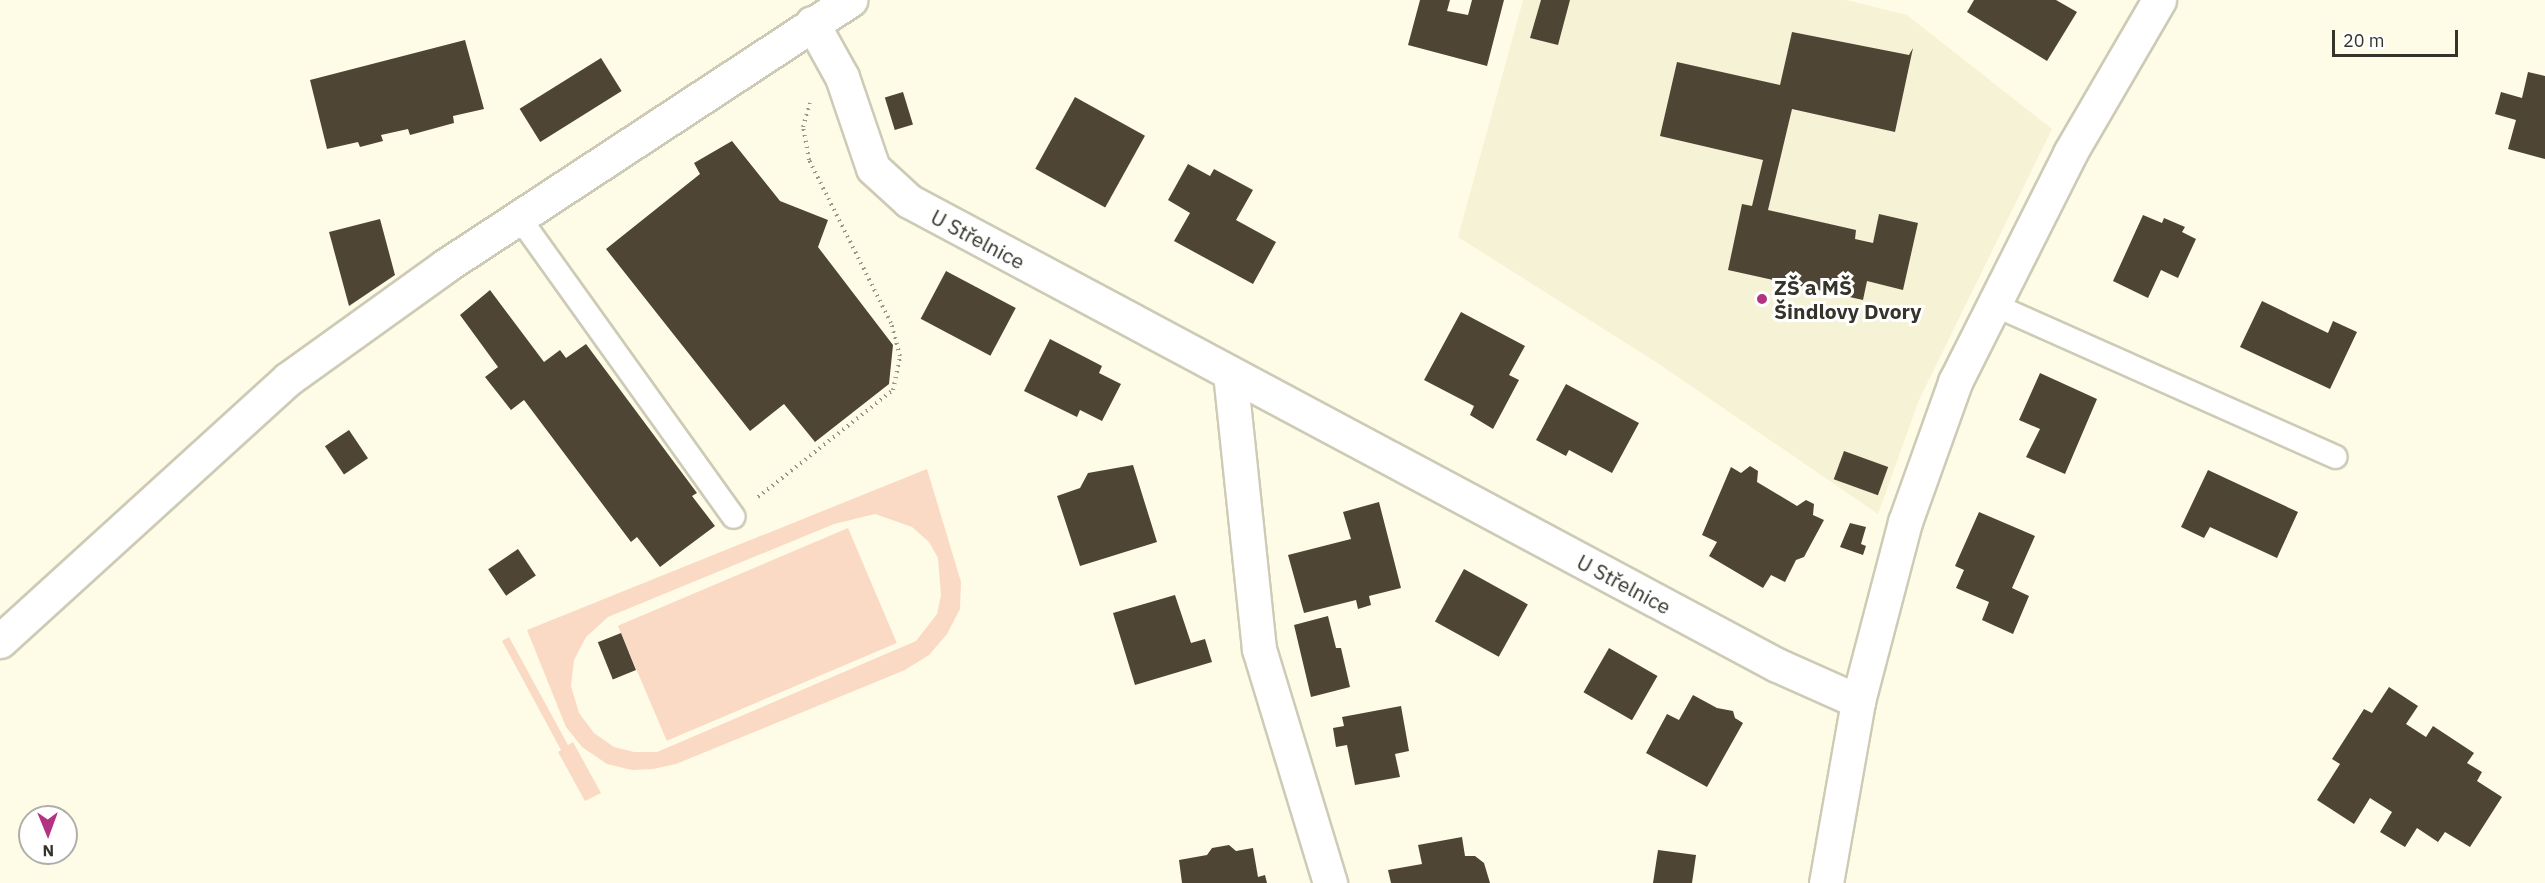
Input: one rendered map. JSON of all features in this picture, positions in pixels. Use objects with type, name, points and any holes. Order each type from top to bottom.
[{"type":"street","points":[[0,641],[288,379],[446,266],[521,220],[812,23],[850,0]]},
{"type":"street","points":[[1826,883],[1858,701],[1905,522],[1955,382],[1992,304],[2070,153],[2159,0]]},
{"type":"street","name":"U Střelnice","points":[[812,23],[839,72],[873,168],[909,201],[1777,665],[1858,701]]},
{"type":"street","points":[[1230,373],[1259,649],[1330,883]]},
{"type":"lane","points":[[521,220],[734,517]]},
{"type":"lane","points":[[1992,304],[2335,457]]},
{"type":"path","points":[[734,517],[893,390],[900,356],[891,323],[809,160],[804,127],[809,106],[839,72]]},
{"type":"shaded area","name":"ZŠ a MŠ Šindlovy Dvory","points":[[1523,0],[1846,0],[1907,15],[2052,129],[1919,400],[1878,514],[1656,362],[1458,237]]},
{"type":"shaded area","points":[[927,469],[961,582],[960,609],[947,634],[929,655],[905,670],[676,764],[653,769],[632,770],[607,764],[582,747],[566,727],[527,630]],"holes":[[[875,514],[912,527],[929,542],[938,558],[941,595],[937,614],[916,641],[657,752],[634,752],[614,747],[594,733],[579,713],[571,686],[574,660],[586,637],[608,617],[834,524]]]},
{"type":"shaded area","points":[[848,528],[897,643],[667,741],[618,626]]},
{"type":"shaded area","points":[[509,637],[568,745],[573,742],[601,793],[585,801],[558,752],[561,750],[502,641]]},
{"type":"building","points":[[1420,0],[1450,0],[1447,11],[1468,15],[1472,0],[1504,0],[1487,66],[1408,45]]},
{"type":"building","points":[[1541,0],[1570,0],[1558,45],[1530,38]]},
{"type":"building","points":[[1974,0],[2056,0],[2077,12],[2047,61],[1967,12]]},
{"type":"building","points":[[1792,32],[1909,55],[1913,48],[1895,132],[1792,109],[1768,210],[1856,230],[1855,239],[1873,243],[1879,214],[1918,223],[1903,290],[1867,281],[1863,300],[1728,270],[1742,204],[1752,206],[1763,160],[1660,136],[1677,62],[1780,85]]},
{"type":"building","points":[[465,40],[484,109],[453,116],[454,123],[410,135],[408,129],[381,135],[383,141],[360,147],[358,142],[327,149],[310,80]]},
{"type":"building","points":[[601,58],[622,91],[540,142],[520,109]]},
{"type":"building","points":[[2528,72],[2545,76],[2545,159],[2508,149],[2516,120],[2495,114],[2501,92],[2522,98]]},
{"type":"building","points":[[903,92],[913,125],[895,130],[885,98]]},
{"type":"building","points":[[1075,97],[1145,136],[1105,208],[1035,169]]},
{"type":"building","points":[[732,141],[780,201],[828,220],[818,247],[893,345],[889,384],[815,442],[784,404],[750,431],[606,249],[700,174],[694,163]]},
{"type":"building","points":[[1188,164],[1210,176],[1214,169],[1253,190],[1236,220],[1276,242],[1253,284],[1174,241],[1190,213],[1168,200]]},
{"type":"building","points":[[2143,215],[2162,223],[2164,218],[2185,227],[2182,232],[2196,239],[2178,278],[2161,270],[2148,298],[2113,281]]},
{"type":"building","points":[[380,219],[395,275],[349,306],[329,232]]},
{"type":"building","points":[[946,271],[1016,308],[990,356],[921,319]]},
{"type":"building","points":[[490,290],[544,362],[560,350],[566,358],[586,344],[697,493],[692,496],[715,526],[660,567],[637,537],[631,542],[524,400],[511,410],[485,377],[498,367],[460,315]]},
{"type":"building","points":[[2262,301],[2328,333],[2333,321],[2357,332],[2330,389],[2240,347]]},
{"type":"building","points":[[1461,312],[1525,346],[1509,375],[1519,380],[1493,429],[1470,415],[1474,406],[1424,380]]},
{"type":"building","points":[[1050,339],[1102,366],[1099,373],[1121,384],[1102,421],[1080,410],[1077,417],[1024,391]]},
{"type":"building","points":[[2040,373],[2097,399],[2065,474],[2026,457],[2040,429],[2019,420]]},
{"type":"building","points":[[1566,384],[1639,423],[1612,473],[1569,450],[1566,456],[1536,440]]},
{"type":"building","points":[[349,430],[368,458],[344,474],[325,446]]},
{"type":"building","points":[[1844,451],[1888,467],[1878,495],[1834,479]]},
{"type":"building","points":[[1133,465],[1157,542],[1080,566],[1057,496],[1080,488],[1088,473]]},
{"type":"building","points":[[1750,466],[1758,471],[1757,482],[1797,506],[1806,500],[1814,504],[1813,515],[1824,520],[1804,557],[1796,560],[1785,582],[1771,575],[1763,588],[1709,556],[1717,542],[1702,535],[1731,467],[1741,473]]},
{"type":"building","points":[[2208,470],[2298,512],[2277,558],[2210,527],[2204,538],[2181,527]]},
{"type":"building","points":[[1379,502],[1401,588],[1369,596],[1371,605],[1358,609],[1356,600],[1304,613],[1288,555],[1351,539],[1343,512]]},
{"type":"building","points":[[1979,512],[2035,536],[2012,588],[2029,596],[2013,634],[1982,620],[1989,602],[1956,588],[1964,570],[1955,566]]},
{"type":"building","points":[[1850,523],[1866,527],[1861,544],[1866,546],[1863,555],[1840,547]]},
{"type":"building","points":[[518,549],[536,576],[506,596],[488,569]]},
{"type":"building","points":[[1464,569],[1528,604],[1499,657],[1435,621]]},
{"type":"building","points":[[1175,595],[1191,643],[1205,639],[1212,662],[1135,685],[1113,613]]},
{"type":"building","points":[[1328,616],[1336,648],[1341,648],[1350,687],[1311,697],[1294,625]]},
{"type":"building","points":[[621,633],[636,670],[613,679],[598,642]]},
{"type":"building","points":[[1609,648],[1657,676],[1632,720],[1584,692]]},
{"type":"building","points":[[2389,687],[2418,706],[2406,724],[2426,737],[2433,726],[2474,753],[2467,763],[2482,772],[2477,781],[2502,797],[2470,847],[2445,832],[2438,842],[2417,828],[2405,847],[2380,832],[2392,812],[2370,798],[2354,824],[2317,800],[2340,764],[2332,759],[2364,709],[2372,713]]},
{"type":"building","points":[[1693,695],[1717,708],[1733,711],[1735,718],[1743,723],[1707,787],[1646,753],[1667,714],[1679,720]]},
{"type":"building","points":[[1401,706],[1409,751],[1395,754],[1400,777],[1355,785],[1347,745],[1336,747],[1333,728],[1344,726],[1342,717]]},
{"type":"building","points":[[1462,837],[1465,856],[1475,856],[1484,863],[1490,883],[1391,883],[1388,870],[1422,864],[1418,845]]},
{"type":"building","points":[[1229,845],[1236,851],[1253,848],[1258,877],[1265,875],[1267,883],[1182,883],[1179,860],[1207,855],[1212,848]]},
{"type":"building","points":[[1658,850],[1696,855],[1692,883],[1653,883]]},
{"type":"place","name":"ZŠ a MŠ Šindlovy Dvory","points":[[1762,299]]}]
